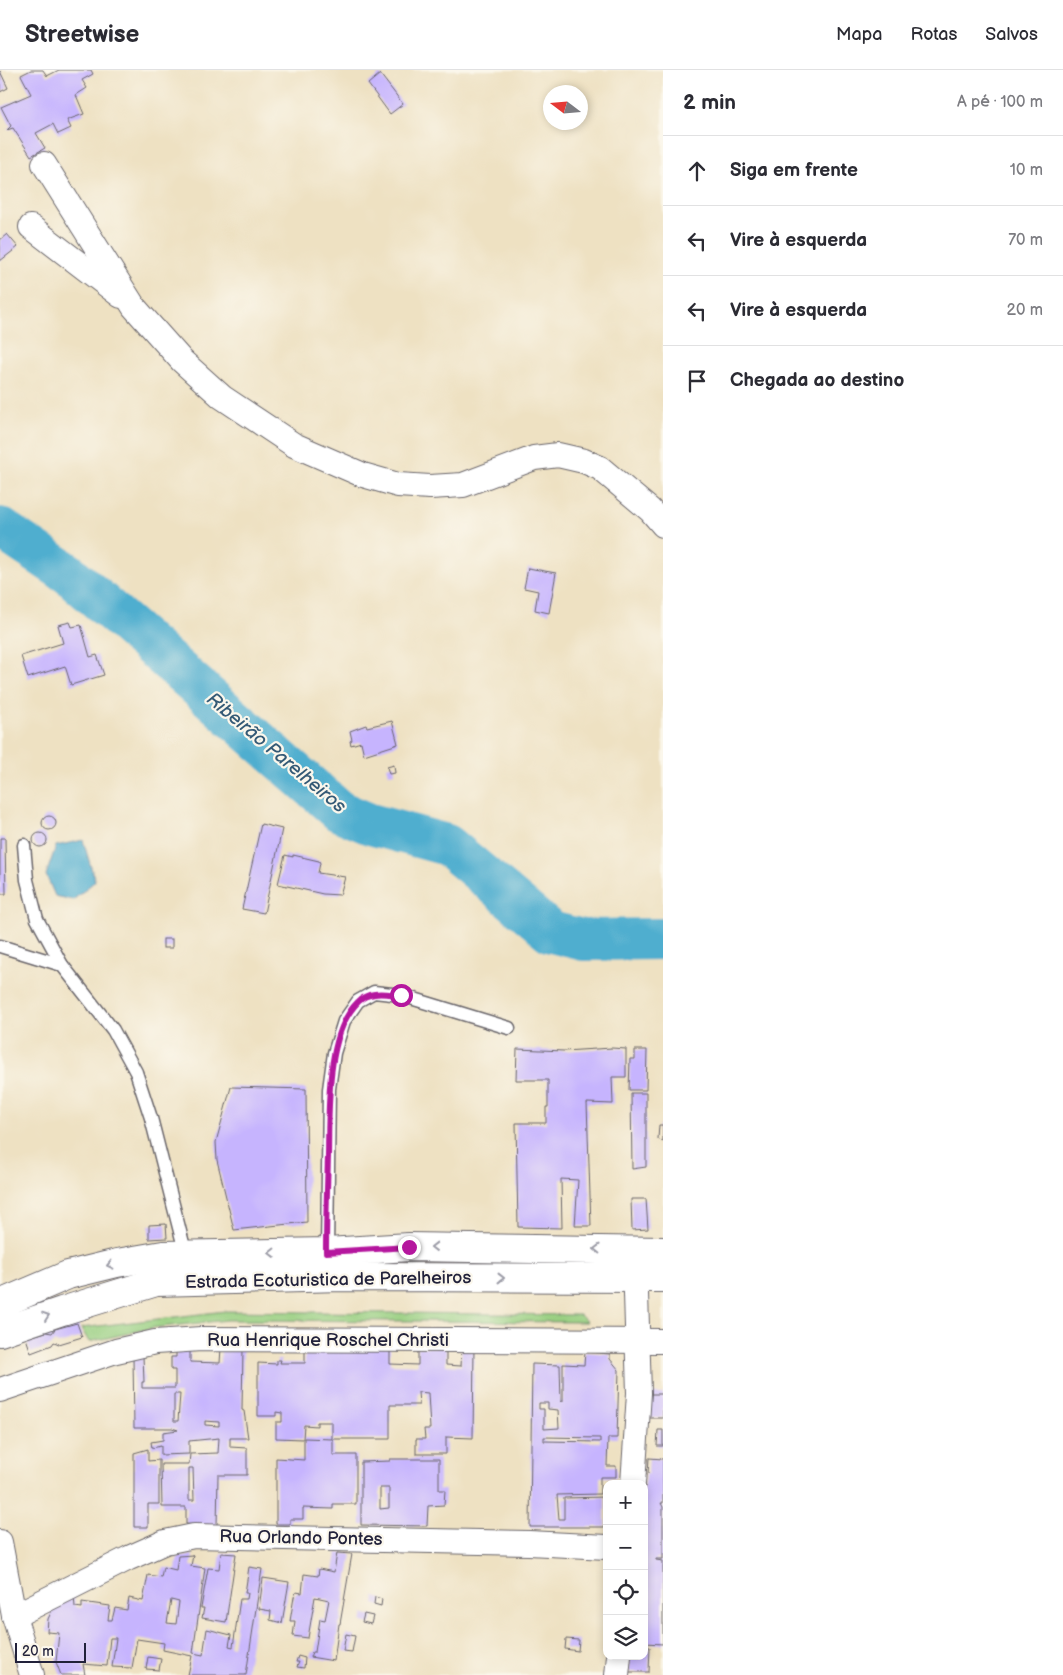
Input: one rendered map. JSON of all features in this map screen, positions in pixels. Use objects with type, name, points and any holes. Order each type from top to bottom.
[{"type":"main road","name":"Estrada Ecoturistica de Parelheiros","points":[[0,1304],[68,1275],[163,1255],[326,1252],[409,1247],[663,1251]]},
{"type":"main road","name":"Estrada Ecoturistica de Parelheiros","points":[[0,1332],[156,1282],[342,1277],[663,1278]]},
{"type":"street","points":[[44,164],[134,307],[182,361],[222,397],[294,445],[363,475],[398,485],[430,487],[462,485],[534,458],[558,455],[584,460],[600,468],[650,510],[663,525]]},
{"type":"street","points":[[31,227],[134,307]]},
{"type":"street","points":[[633,1480],[639,1393],[635,1250]]},
{"type":"street","name":"Rua Henrique Roschel Christi","points":[[0,1390],[116,1351],[155,1342],[200,1339],[663,1341]]},
{"type":"street","name":"Rua Orlando Pontes","points":[[14,1616],[164,1542],[194,1536],[492,1542],[603,1547]]},
{"type":"street","points":[[0,1542],[4,1585],[31,1675]]},
{"type":"street","points":[[617,1675],[619,1660]]},
{"type":"lane","points":[[24,846],[27,880],[37,920],[62,965],[113,1030],[136,1072],[153,1128],[186,1255]]},
{"type":"lane","points":[[0,946],[62,965]]},
{"type":"lane","points":[[326,1252],[329,1089],[334,1053],[344,1021],[358,1001],[374,992],[401,995],[509,1028]]},
{"type":"green space","points":[[225,1311],[580,1315],[587,1322],[228,1320],[152,1328],[89,1342],[81,1328]]},
{"type":"water","points":[[83,840],[95,881],[73,900],[55,896],[46,875],[56,846]]},
{"type":"building","points":[[31,70],[43,70],[47,76],[59,70],[91,70],[93,74],[82,80],[87,88],[76,95],[84,114],[67,120],[71,128],[58,134],[53,124],[36,133],[45,148],[31,156],[13,128],[7,130],[11,126],[1,107],[31,94],[21,75]]},
{"type":"building","points":[[0,71],[8,88],[0,92]]},
{"type":"building","points":[[380,74],[403,104],[390,114],[368,84]]},
{"type":"building","points":[[7,234],[18,247],[0,261],[0,240]]},
{"type":"building","points":[[528,568],[556,573],[549,613],[535,610],[538,591],[524,588]]},
{"type":"building","points":[[70,622],[72,627],[81,625],[90,657],[97,655],[104,675],[71,685],[65,666],[28,678],[21,656],[63,643],[58,625]]},
{"type":"building","points":[[392,721],[398,744],[364,755],[361,742],[351,745],[350,731],[366,725],[367,727]]},
{"type":"building","points":[[394,765],[395,773],[389,774],[387,767]]},
{"type":"building","points":[[49,816],[54,818],[56,823],[54,828],[49,830],[44,828],[42,823],[44,818]]},
{"type":"building","points":[[261,824],[282,829],[264,913],[242,909]]},
{"type":"building","points":[[40,833],[45,835],[47,840],[45,845],[40,847],[35,845],[33,840],[35,835]]},
{"type":"building","points":[[0,838],[5,838],[6,894],[0,894]]},
{"type":"building","points":[[285,855],[319,861],[318,873],[345,877],[340,895],[323,894],[278,884]]},
{"type":"building","points":[[163,939],[172,939],[172,948],[163,948]]},
{"type":"building","points":[[517,1049],[564,1051],[626,1049],[626,1077],[612,1077],[613,1104],[587,1103],[591,1226],[575,1226],[578,1180],[561,1179],[562,1228],[518,1227],[516,1123],[546,1123],[548,1080],[516,1080]]},
{"type":"building","points":[[635,1050],[647,1050],[646,1090],[629,1090],[630,1059],[635,1059]]},
{"type":"building","points":[[231,1087],[306,1089],[307,1222],[234,1230],[217,1160],[216,1142]]},
{"type":"building","points":[[631,1093],[646,1093],[646,1167],[632,1169]]},
{"type":"building","points":[[659,1125],[663,1125],[663,1142],[658,1139]]},
{"type":"building","points":[[631,1199],[646,1199],[648,1229],[632,1230]]},
{"type":"building","points":[[166,1224],[167,1238],[149,1239],[149,1225]]},
{"type":"building","points":[[77,1323],[82,1337],[59,1344],[54,1342],[52,1345],[31,1353],[26,1338],[46,1332],[52,1333],[55,1329]]},
{"type":"building","points":[[305,1347],[390,1347],[390,1364],[418,1365],[418,1347],[446,1347],[446,1365],[461,1366],[462,1347],[474,1347],[473,1438],[446,1437],[446,1454],[416,1454],[416,1439],[425,1439],[424,1429],[430,1429],[428,1393],[418,1392],[419,1405],[390,1405],[390,1439],[333,1439],[333,1455],[356,1455],[356,1504],[333,1504],[333,1509],[303,1508],[303,1519],[290,1519],[290,1524],[276,1524],[276,1458],[304,1460],[304,1438],[332,1439],[332,1422],[317,1422],[317,1426],[304,1425],[303,1439],[276,1438],[276,1422],[282,1422],[282,1413],[276,1412],[276,1416],[258,1416],[258,1363],[277,1364],[277,1360],[281,1360],[280,1363],[305,1363]]},
{"type":"building","points":[[221,1348],[243,1348],[242,1410],[244,1411],[248,1438],[230,1438],[230,1447],[247,1448],[247,1475],[218,1475],[217,1526],[186,1524],[186,1507],[162,1507],[161,1464],[189,1464],[190,1454],[218,1453],[219,1438],[189,1441],[189,1454],[161,1455],[161,1446],[152,1448],[151,1442],[163,1440],[163,1432],[178,1430],[172,1428],[134,1428],[133,1357],[143,1356],[144,1382],[142,1382],[142,1388],[175,1388],[175,1370],[171,1370],[171,1357],[176,1357],[176,1350],[190,1349],[190,1362],[220,1363]],"holes":[[[174,1394],[180,1394],[178,1421],[174,1421]],[[205,1421],[219,1422],[219,1426],[205,1425]],[[189,1468],[193,1468],[194,1500],[189,1500]]]},
{"type":"building","points":[[585,1352],[610,1354],[610,1359],[619,1370],[617,1438],[608,1438],[607,1466],[616,1466],[616,1477],[600,1477],[600,1494],[557,1495],[559,1519],[564,1519],[564,1498],[603,1497],[603,1527],[530,1527],[532,1364],[560,1365],[561,1402],[563,1401],[563,1364],[584,1365]],"holes":[[[539,1403],[548,1403],[548,1409],[558,1410],[559,1428],[544,1429],[544,1409],[539,1409]],[[544,1437],[600,1438],[600,1442],[544,1441]]]},
{"type":"building","points":[[648,1394],[663,1394],[663,1418],[647,1418]]},
{"type":"building","points":[[658,1430],[663,1430],[663,1446],[657,1446]]},
{"type":"building","points":[[148,1449],[148,1461],[159,1460],[159,1504],[148,1504],[148,1527],[134,1527],[134,1453]]},
{"type":"building","points":[[649,1458],[663,1459],[663,1503],[661,1503],[663,1507],[663,1559],[656,1560],[663,1561],[663,1644],[648,1643],[648,1480],[645,1480],[645,1474],[648,1474]]},
{"type":"building","points":[[390,1459],[439,1459],[439,1490],[445,1490],[444,1505],[428,1506],[427,1526],[361,1525],[361,1462],[390,1461]],"holes":[[[380,1488],[389,1488],[389,1508],[380,1509]]]},
{"type":"building","points":[[221,1553],[236,1554],[226,1622],[202,1618],[204,1608],[201,1608],[208,1568],[219,1569]]},
{"type":"building","points":[[337,1553],[352,1554],[334,1661],[310,1657],[312,1652],[315,1652],[320,1619],[325,1620],[329,1600],[315,1597],[308,1638],[293,1636],[295,1621],[290,1621],[296,1592],[302,1593],[304,1574],[318,1576],[319,1569],[334,1572]]},
{"type":"building","points":[[193,1555],[191,1566],[205,1568],[193,1653],[203,1655],[207,1629],[231,1635],[229,1646],[233,1647],[240,1599],[247,1599],[248,1593],[245,1593],[249,1567],[262,1569],[246,1675],[188,1675],[192,1656],[163,1650],[164,1643],[137,1639],[132,1668],[112,1667],[116,1638],[110,1638],[107,1666],[83,1664],[85,1675],[61,1675],[56,1662],[59,1633],[47,1632],[48,1619],[55,1604],[74,1596],[75,1607],[82,1608],[82,1602],[110,1606],[108,1620],[112,1620],[115,1608],[127,1610],[129,1598],[143,1601],[148,1575],[161,1577],[163,1567],[176,1570],[178,1556]],"holes":[[[171,1600],[179,1602],[176,1624],[167,1623]]]},
{"type":"building","points":[[263,1578],[289,1582],[282,1623],[270,1620],[271,1611],[259,1609]]},
{"type":"building","points":[[375,1597],[382,1599],[381,1606],[374,1604]]},
{"type":"building","points":[[364,1614],[373,1616],[371,1624],[362,1622]]},
{"type":"building","points":[[346,1634],[355,1636],[352,1652],[343,1651]]},
{"type":"building","points":[[566,1639],[579,1640],[578,1651],[565,1649]]},
{"type":"building","points":[[648,1647],[650,1647],[649,1672],[629,1672],[630,1660],[648,1660]]},
{"type":"building","points":[[298,1656],[305,1658],[304,1668],[297,1667],[299,1662],[296,1662]]},
{"type":"building","points":[[148,1657],[161,1659],[159,1670],[146,1669]]},
{"type":"waterway","name":"Ribeirão Parelheiros","points":[[0,528],[69,574],[339,811],[370,824],[447,845],[551,932],[583,940],[663,939]]},
{"type":"route","points":[[401,995],[374,992],[358,1001],[344,1021],[334,1053],[329,1089],[326,1252],[409,1247]]}]
